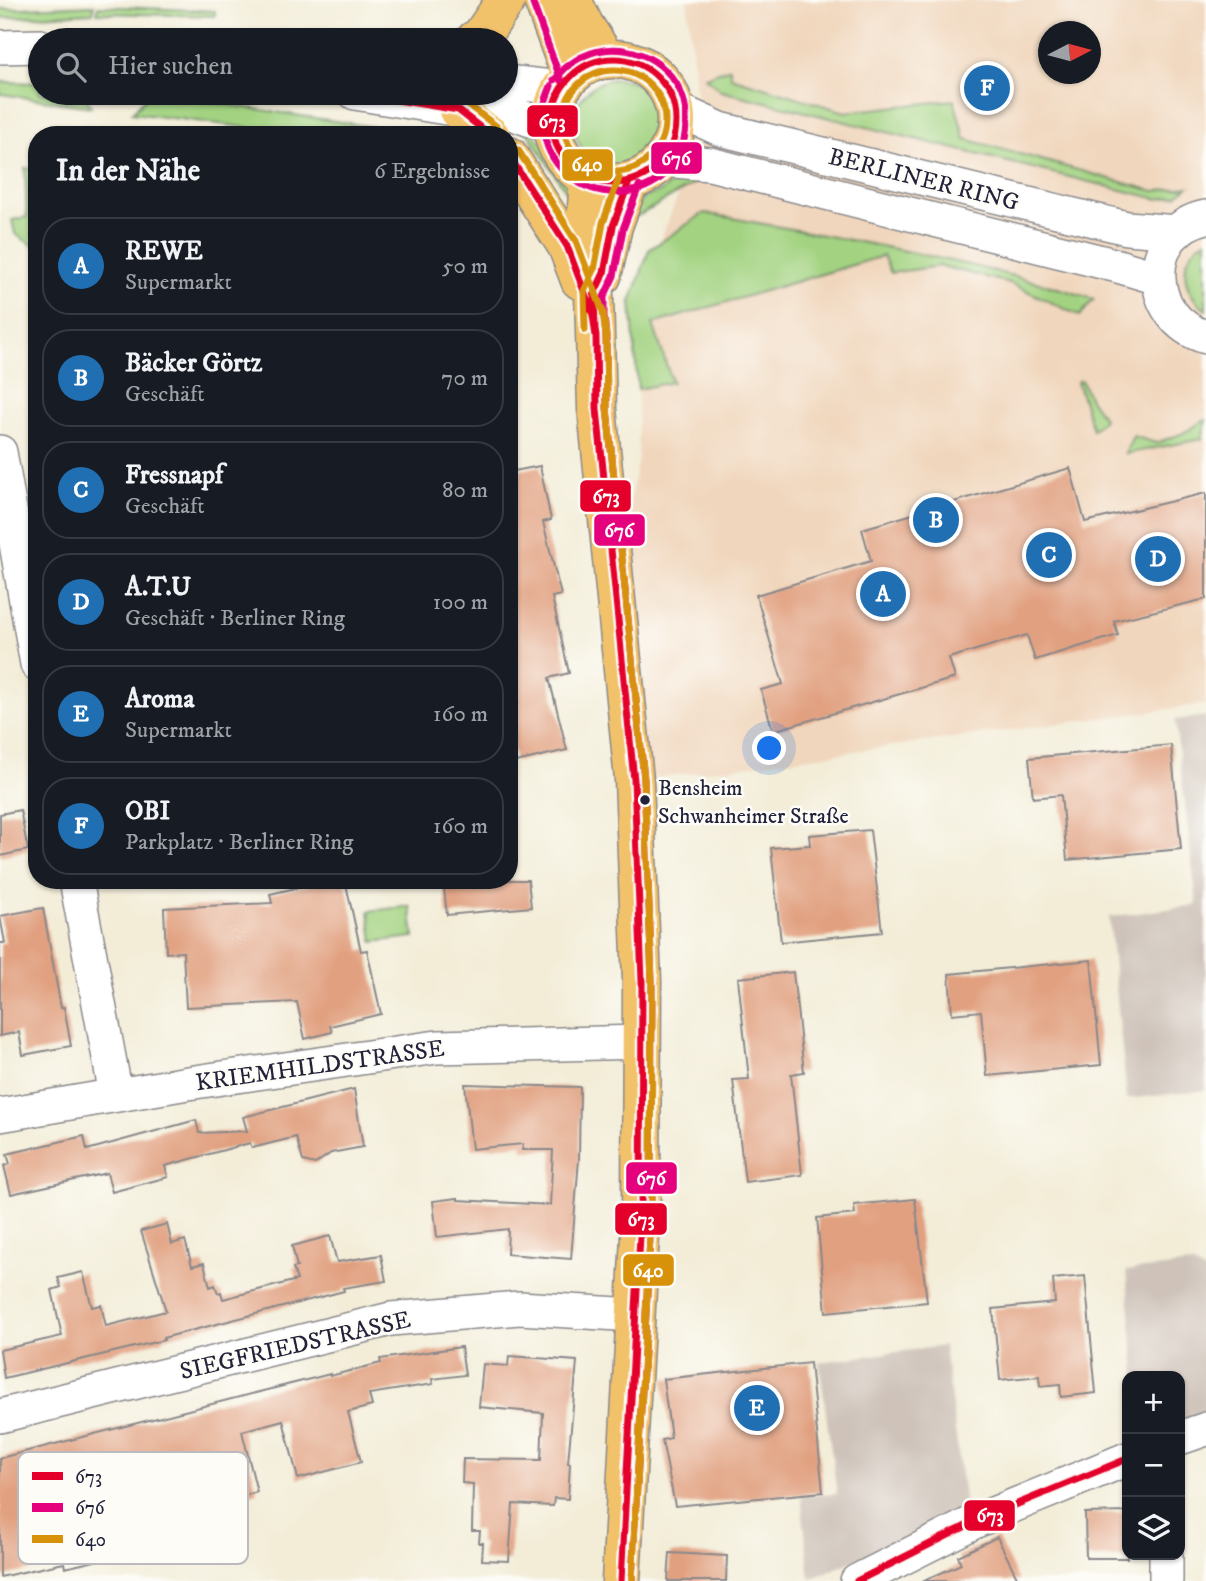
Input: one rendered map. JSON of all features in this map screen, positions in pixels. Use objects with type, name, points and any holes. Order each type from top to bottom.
[{"type":"main road","points":[[487,28],[506,0]]},
{"type":"main road","points":[[543,0],[566,82]]},
{"type":"main road","points":[[572,0],[606,59]]},
{"type":"main road","points":[[606,59],[630,60],[651,71],[667,87],[676,109],[675,136],[663,160],[648,174],[629,182],[609,183],[589,178],[571,166],[559,148],[552,128],[554,107],[566,82],[587,65],[606,59]]},
{"type":"main road","points":[[458,110],[478,126]]},
{"type":"main road","points":[[518,170],[567,246],[593,304]]},
{"type":"main road","points":[[589,178],[587,272],[596,336],[597,409],[637,814],[642,1041],[640,1219],[621,1581]]},
{"type":"main road","points":[[593,304],[604,273],[613,226],[629,182]]},
{"type":"street","points":[[0,47],[28,46]]},
{"type":"street","points":[[518,82],[566,82]]},
{"type":"street","points":[[428,105],[458,110],[479,108],[514,114],[552,128]]},
{"type":"street","name":"BERLINER RING","points":[[676,109],[720,129],[1128,228],[1191,224]]},
{"type":"street","name":"BERLINER RING","points":[[663,160],[710,164],[1118,265],[1158,278],[1162,253],[1191,224]]},
{"type":"street","points":[[1158,278],[1161,296],[1170,313],[1183,327],[1206,337]]},
{"type":"street","points":[[0,452],[28,614]]},
{"type":"street","points":[[78,889],[116,1095]]},
{"type":"street","name":"KRIEMHILDSTRASSE","points":[[0,1115],[437,1047],[642,1041]]},
{"type":"street","name":"SIEGFRIEDSTRASSE","points":[[0,1416],[391,1319],[519,1308],[636,1315]]},
{"type":"street","points":[[1185,1436],[1206,1429]]},
{"type":"street","points":[[865,1579],[976,1521],[1122,1461]]},
{"type":"street","points":[[1166,1560],[1166,1581]]},
{"type":"shaded area","points":[[687,0],[1206,0],[1206,704],[640,780],[616,574],[638,459],[638,296],[701,139]]},
{"type":"shaded area","points":[[1206,716],[1206,1090],[1127,1099],[1109,917],[1197,905],[1175,720]]},
{"type":"shaded area","points":[[1191,1264],[1206,1272],[1206,1414],[1185,1420],[1185,1371],[1136,1371],[1126,1271]]},
{"type":"shaded area","points":[[944,1346],[966,1513],[810,1579],[801,1496],[837,1494],[819,1362]]},
{"type":"green space","points":[[94,5],[93,13],[0,18],[0,9]]},
{"type":"green space","points":[[98,6],[215,11],[215,16],[97,13]]},
{"type":"green space","points":[[730,68],[731,77],[845,112],[954,100],[965,139],[1154,191],[1188,187],[1176,196],[1158,199],[721,91],[705,77]]},
{"type":"green space","points":[[618,79],[635,82],[649,92],[659,106],[662,123],[659,140],[649,154],[635,164],[618,167],[601,164],[587,154],[577,140],[574,123],[577,106],[587,92],[601,82]]},
{"type":"green space","points":[[0,82],[28,83],[28,98],[0,94]]},
{"type":"green space","points":[[139,105],[230,105],[367,126],[235,126],[132,113]]},
{"type":"green space","points":[[524,128],[550,153],[570,187],[578,209]]},
{"type":"green space","points":[[25,168],[28,168],[28,242],[15,234],[12,220],[27,217]]},
{"type":"green space","points":[[701,174],[697,182],[638,216],[630,216],[644,197],[661,191],[679,178]]},
{"type":"green space","points":[[704,213],[949,261],[1094,299],[1080,316],[1010,283],[940,266],[891,273],[883,256],[653,324],[672,382],[638,389],[631,302],[649,250]]},
{"type":"green space","points":[[1206,240],[1206,310],[1191,294],[1185,275],[1190,256],[1196,247]]},
{"type":"green space","points":[[1081,380],[1104,419],[1093,430],[1077,382]]},
{"type":"green space","points":[[1206,420],[1202,439],[1125,454],[1133,436],[1156,443],[1181,434]]},
{"type":"green space","points":[[410,906],[414,937],[373,942],[369,911]]},
{"type":"building","points":[[540,466],[551,520],[543,522],[561,595],[552,597],[569,673],[549,678],[567,750],[518,762],[518,704],[518,470]]},
{"type":"building","points":[[1070,468],[1085,522],[1206,493],[1206,599],[1114,621],[1118,635],[1035,660],[1027,635],[949,658],[955,678],[773,731],[761,690],[783,684],[756,595],[871,561],[862,529]]},
{"type":"building","points":[[1171,745],[1181,849],[1067,860],[1061,795],[1033,798],[1029,758]]},
{"type":"building","points":[[20,810],[28,850],[0,856],[0,814]]},
{"type":"building","points":[[870,830],[882,932],[781,942],[771,848],[810,845],[809,835]]},
{"type":"building","points":[[518,880],[528,880],[531,907],[447,915],[444,889],[518,889]]},
{"type":"building","points":[[291,889],[347,889],[361,951],[367,950],[381,1014],[330,1026],[332,1032],[305,1039],[297,1002],[186,1007],[183,952],[166,953],[164,908],[272,903],[270,894]]},
{"type":"building","points":[[43,908],[61,1008],[64,1007],[71,1046],[23,1055],[19,1032],[0,1036],[0,943],[5,943],[0,916]]},
{"type":"building","points":[[1091,960],[1101,1065],[987,1076],[981,1011],[952,1014],[949,974]]},
{"type":"building","points":[[793,972],[804,1072],[791,1074],[802,1175],[745,1182],[733,1080],[749,1079],[738,978]]},
{"type":"building","points":[[465,1084],[580,1087],[579,1159],[571,1259],[507,1254],[508,1229],[437,1237],[433,1201],[458,1198],[550,1205],[553,1150],[522,1150],[523,1144],[472,1149]]},
{"type":"building","points":[[354,1089],[363,1147],[331,1153],[315,1164],[303,1161],[296,1137],[252,1148],[250,1143],[165,1166],[168,1177],[112,1192],[107,1173],[11,1194],[4,1166],[10,1164],[7,1154],[84,1136],[87,1150],[196,1120],[199,1133],[247,1131],[243,1117]]},
{"type":"building","points":[[915,1199],[927,1302],[826,1312],[817,1218],[855,1214],[854,1205]]},
{"type":"building","points":[[167,1224],[172,1244],[185,1240],[192,1266],[204,1263],[210,1287],[215,1285],[223,1299],[297,1280],[293,1268],[297,1267],[292,1246],[330,1236],[337,1262],[381,1255],[386,1281],[343,1288],[344,1291],[163,1338],[164,1340],[4,1378],[0,1350],[62,1336],[52,1290],[61,1287],[58,1278],[83,1272],[92,1307],[101,1305],[106,1326],[166,1311],[141,1231]]},
{"type":"building","points":[[1085,1276],[1096,1393],[1061,1397],[1060,1384],[1040,1386],[1039,1376],[1000,1380],[993,1309],[1055,1303],[1053,1279]]},
{"type":"building","points":[[461,1347],[465,1375],[432,1379],[433,1384],[369,1394],[372,1406],[348,1412],[361,1462],[298,1479],[283,1420],[242,1431],[247,1452],[24,1452],[381,1363],[380,1359]]},
{"type":"building","points":[[509,1356],[577,1361],[568,1463],[568,1499],[554,1498],[553,1506],[513,1504],[509,1561],[482,1560],[483,1543],[479,1543],[480,1531],[472,1531],[473,1484],[462,1483],[463,1459],[541,1460],[543,1413],[479,1407],[483,1364],[508,1366]]},
{"type":"building","points":[[810,1363],[823,1492],[675,1506],[662,1440],[671,1438],[663,1379]]},
{"type":"building","points":[[18,1453],[18,1564],[59,1564],[0,1577],[0,1458]]},
{"type":"building","points":[[248,1455],[257,1492],[248,1494]]},
{"type":"building","points":[[1122,1512],[1122,1558],[1086,1558],[1085,1513]]},
{"type":"building","points":[[997,1537],[1019,1581],[923,1581],[961,1564],[958,1556]]},
{"type":"building","points":[[670,1553],[727,1556],[726,1581],[668,1581]]},
{"type":"building","points":[[64,1564],[82,1564],[65,1568]]},
{"type":"transit line","name":"676","points":[[533,4],[561,80]]},
{"type":"transit line","name":"676","points":[[551,86],[543,111],[547,145],[562,169],[584,185],[610,192],[637,190],[661,178],[678,156],[686,124],[684,103],[676,83],[654,61],[627,50],[597,51],[569,65],[554,80]]},
{"type":"transit line","name":"673","points":[[614,59],[638,64],[658,77],[671,97],[676,121],[671,145],[658,165],[638,178],[614,183],[590,178],[570,165],[557,145],[552,121],[557,97],[570,77],[590,64],[614,59]]},
{"type":"transit line","name":"640","points":[[614,70],[634,74],[650,85],[661,101],[665,121],[661,141],[650,157],[634,168],[614,172],[594,168],[578,157],[567,141],[563,121],[567,101],[578,85],[594,74],[614,70]]},
{"type":"transit line","name":"673","points":[[428,105],[458,110],[478,126]]},
{"type":"transit line","name":"640","points":[[468,105],[496,126]]},
{"type":"transit line","name":"640","points":[[518,150],[576,241],[603,312],[607,408],[644,779],[652,981],[651,1218],[632,1581]]},
{"type":"transit line","name":"673","points":[[518,170],[567,246],[593,315],[596,336],[597,409],[634,780],[642,981],[641,1218],[621,1581]]},
{"type":"transit line","name":"640","points":[[585,330],[584,291],[594,270],[603,223],[619,178]]},
{"type":"transit line","name":"673","points":[[595,330],[594,294],[604,273],[613,226],[629,182]]},
{"type":"transit line","name":"676","points":[[632,1581],[651,1219],[652,981],[644,779],[607,408],[604,297],[614,276],[623,229],[639,186]]},
{"type":"transit line","name":"673","points":[[857,1581],[976,1521],[1122,1461]]},
{"type":"place","name":"OBI","points":[[987,88]]},
{"type":"place","name":"Bäcker Görtz","points":[[936,520]]},
{"type":"place","name":"Fressnapf","points":[[1049,555]]},
{"type":"place","name":"A.T.U","points":[[1158,559]]},
{"type":"place","name":"REWE","points":[[883,594]]},
{"type":"place","name":"Bensheim Schwanheimer Straße","points":[[645,800]]},
{"type":"place","name":"Aroma","points":[[757,1408]]}]
